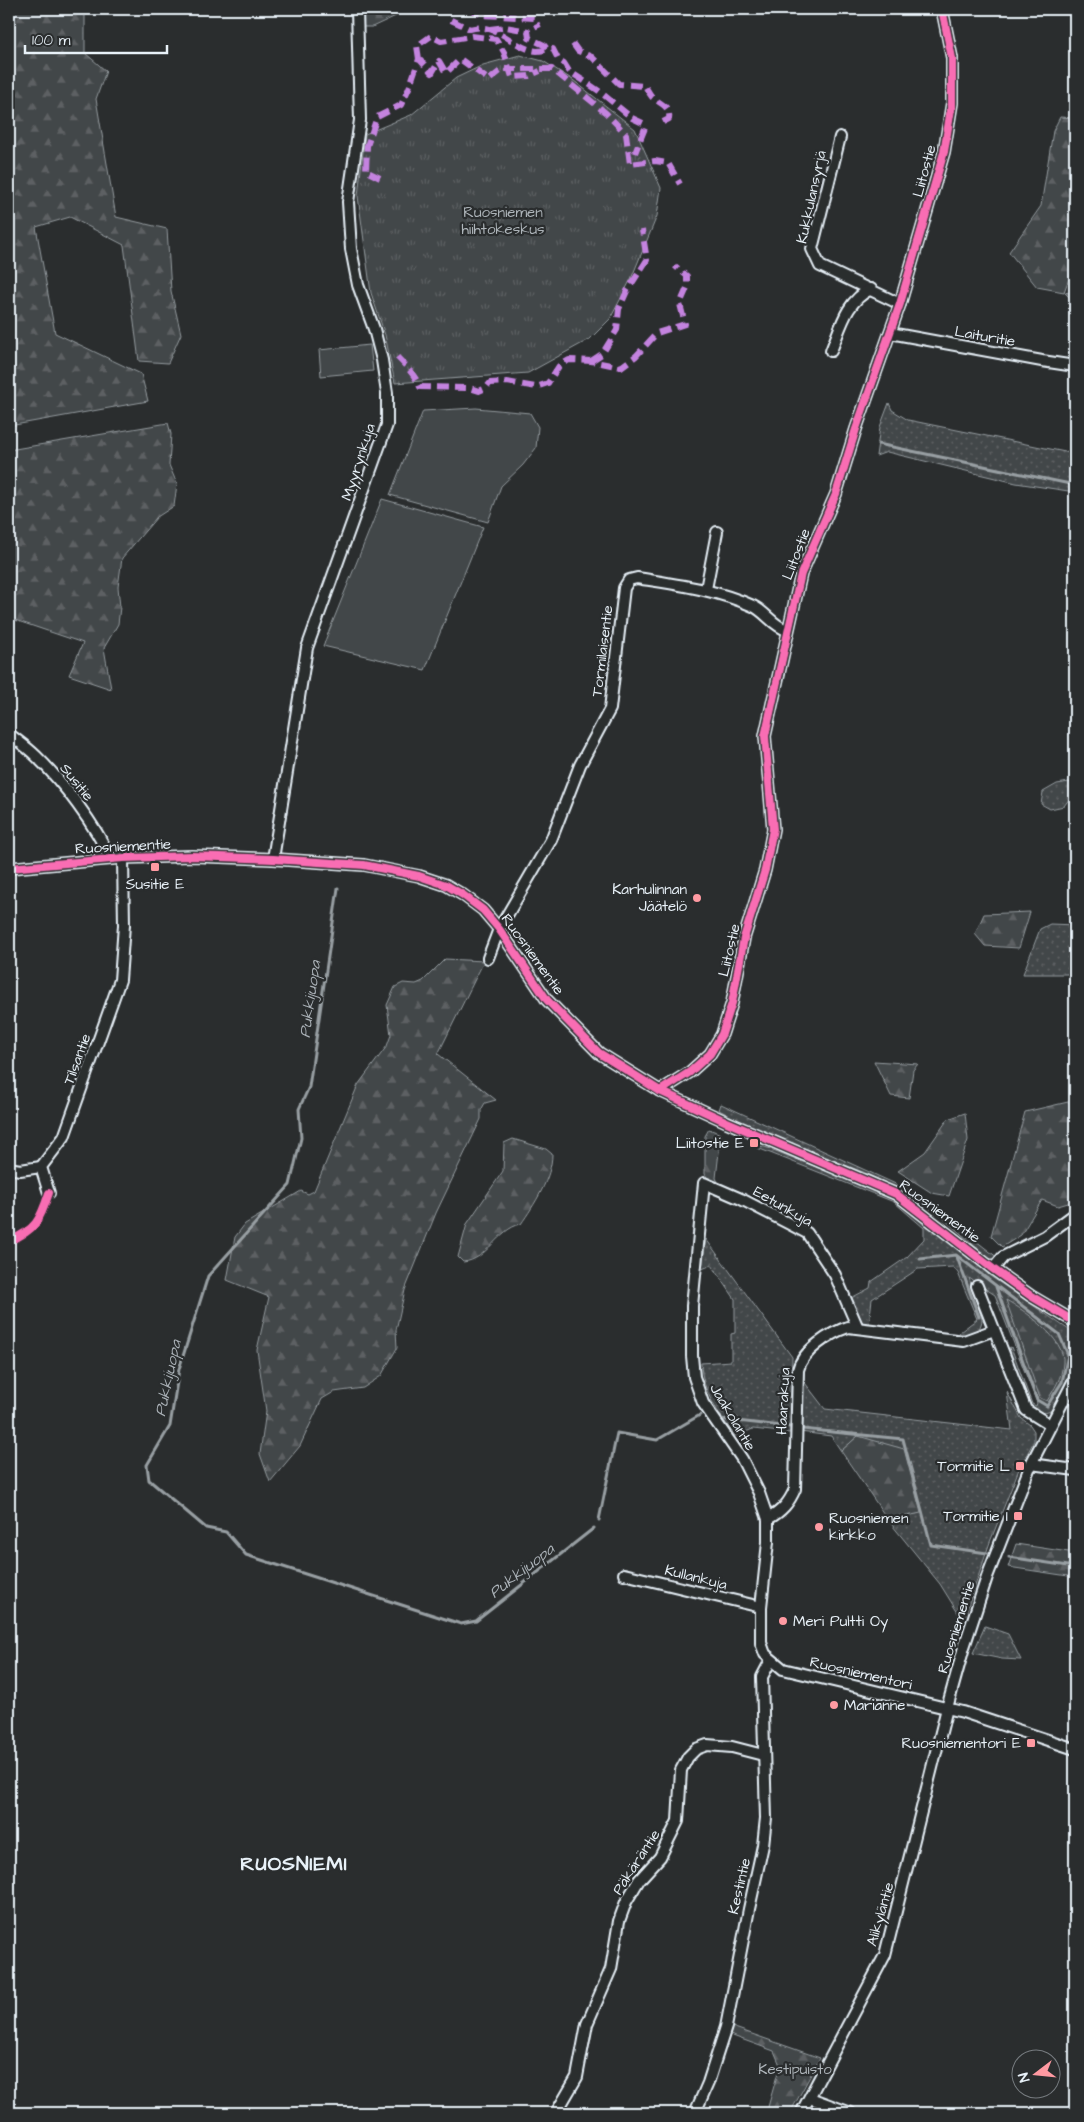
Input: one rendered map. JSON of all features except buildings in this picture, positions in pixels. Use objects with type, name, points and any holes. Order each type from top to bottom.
[{"type":"street","name":"Myyrynkuja","points":[[273,859],[307,648],[387,425],[387,393],[382,360],[374,329],[358,286],[351,249],[348,202],[360,120],[357,9]]},
{"type":"street","name":"Liitostie","points":[[660,1091],[690,1072],[710,1054],[722,1034],[732,1003],[744,938],[765,870],[773,829],[765,736],[800,574],[836,494],[856,429],[900,304],[944,152],[952,103],[952,58],[942,9]]},
{"type":"street","name":"Kukkulansyrjä","points":[[840,138],[812,249],[820,266],[900,304]]},
{"type":"street","points":[[831,351],[850,306],[858,295],[871,289]]},
{"type":"street","name":"Laituritie","points":[[890,333],[1042,362],[1075,366]]},
{"type":"street","points":[[706,589],[717,532]]},
{"type":"street","name":"Tormilaisentie","points":[[488,958],[499,929],[551,840],[580,765],[610,709],[624,588],[629,580],[637,578],[706,589],[755,607],[780,628],[788,630]]},
{"type":"street","name":"Susitie","points":[[9,734],[36,755],[75,802],[102,839],[111,859]]},
{"type":"street","name":"Ruosniementie","points":[[9,868],[123,858],[192,856],[273,859],[364,865],[419,876],[446,885],[464,895],[483,910],[499,929],[547,1000],[599,1053],[660,1091],[727,1122],[896,1194],[1031,1296],[1075,1322]]},
{"type":"street","name":"Tilsantie","points":[[41,1167],[64,1138],[120,980],[124,925],[123,858]]},
{"type":"street","points":[[9,1168],[20,1170],[41,1167],[49,1193]]},
{"type":"street","name":"Eetunkuja","points":[[704,1182],[807,1233],[835,1275],[858,1328]]},
{"type":"street","name":"Jaakolantie","points":[[704,1182],[692,1306],[694,1377],[704,1403],[746,1468],[759,1493],[768,1518],[768,1542],[761,1608],[761,1643],[765,1654],[771,1660]]},
{"type":"street","points":[[994,1269],[1004,1257],[1045,1236],[1075,1214]]},
{"type":"street","points":[[977,1286],[1026,1410],[1050,1425]]},
{"type":"street","name":"Haarakuja","points":[[768,1518],[778,1514],[790,1502],[795,1489],[798,1370],[804,1354],[839,1330],[848,1327],[964,1341],[994,1330]]},
{"type":"street","name":"Ruosniementie","points":[[947,1708],[964,1646],[987,1578],[1031,1464],[1075,1378]]},
{"type":"street","points":[[1031,1464],[1075,1470]]},
{"type":"street","name":"Kullankuja","points":[[624,1574],[761,1608]]},
{"type":"street","name":"Ruosniementori","points":[[771,1660],[783,1669],[947,1708]]},
{"type":"street","name":"Kestintie","points":[[695,2113],[708,2083],[726,2027],[763,1845],[766,1818],[762,1677],[771,1660]]},
{"type":"street","points":[[947,1708],[1075,1749]]},
{"type":"street","name":"Alikyläntie","points":[[801,2113],[885,1955],[902,1895],[947,1708]]},
{"type":"street","name":"Päkäräntie","points":[[556,2113],[577,2077],[586,2024],[611,1969],[620,1921],[626,1902],[639,1880],[660,1857],[678,1821],[680,1776],[688,1757],[696,1749],[707,1746],[732,1747],[763,1755]]},
{"type":"street","points":[[810,2098],[851,2113]]},
{"type":"green space","points":[[9,9],[85,9],[85,53],[106,71],[96,99],[116,217],[167,229],[171,291],[181,334],[168,363],[139,361],[124,245],[70,217],[36,227],[55,333],[141,374],[148,401],[9,426]]},
{"type":"green space","points":[[362,9],[411,9],[372,27],[362,27]]},
{"type":"green space","name":"Ruosniemen hiihtokeskus","points":[[520,55],[543,61],[573,80],[635,129],[661,188],[657,216],[631,279],[610,319],[590,339],[528,373],[395,383],[385,335],[371,293],[358,196],[365,134],[411,115],[456,78],[483,65]]},
{"type":"green space","points":[[1060,117],[1075,118],[1075,262],[1064,292],[1037,287],[1009,252],[1041,206],[1053,131]]},
{"type":"green space","points":[[1064,292],[1075,294],[1075,303]]},
{"type":"green space","points":[[370,345],[373,371],[321,376],[319,350]]},
{"type":"green space","points":[[889,403],[892,410],[908,420],[1075,454],[1075,492],[1016,483],[887,452],[876,456],[880,427]]},
{"type":"green space","points":[[476,408],[530,413],[538,427],[536,448],[523,465],[501,486],[488,522],[390,495],[423,411]]},
{"type":"green space","points":[[168,423],[171,434],[169,465],[177,484],[174,506],[157,517],[122,558],[118,587],[120,607],[118,624],[104,648],[111,689],[69,675],[83,643],[9,618],[9,450]]},
{"type":"green space","points":[[382,499],[483,527],[425,670],[323,646]]},
{"type":"green space","points":[[1069,782],[1073,785],[1073,794],[1064,806],[1050,809],[1041,804],[1043,792],[1057,784]]},
{"type":"green space","points":[[1030,912],[1019,948],[985,946],[975,934],[984,914]]},
{"type":"green space","points":[[1050,924],[1075,925],[1075,974],[1023,974],[1040,929]]},
{"type":"green space","points":[[445,959],[484,961],[438,1054],[496,1100],[485,1103],[481,1110],[481,1119],[436,1213],[405,1290],[396,1330],[397,1348],[381,1376],[363,1388],[334,1392],[322,1399],[300,1446],[270,1482],[260,1454],[266,1411],[257,1350],[269,1297],[227,1280],[235,1237],[245,1224],[301,1191],[308,1194],[314,1191],[358,1085],[387,1046],[391,1035],[387,1005],[395,987],[403,983],[416,984],[423,981]]},
{"type":"green space","points":[[874,1061],[918,1064],[913,1070],[909,1098],[891,1096]]},
{"type":"green space","points":[[1075,1102],[1075,1201],[1058,1206],[1042,1200],[1021,1235],[1002,1247],[991,1236],[1025,1112]]},
{"type":"green space","points":[[721,1104],[913,1192],[998,1258],[989,1259],[942,1217],[916,1198],[863,1172],[757,1130],[719,1110]]},
{"type":"green space","points":[[965,1113],[968,1140],[949,1196],[932,1193],[898,1171],[925,1152],[948,1119]]},
{"type":"green space","points":[[709,1129],[721,1134],[716,1178],[719,1184],[708,1179],[705,1174],[705,1136]]},
{"type":"green space","points":[[513,1139],[546,1149],[552,1154],[546,1182],[521,1224],[505,1232],[479,1256],[463,1262],[458,1257],[467,1224],[503,1171],[504,1143]]},
{"type":"green space","points":[[756,1145],[867,1187],[905,1205],[946,1237],[990,1276],[1072,1332],[1075,1342],[1074,1362],[1067,1382],[1052,1410],[1041,1413],[1031,1408],[1009,1348],[1011,1347],[1032,1404],[1036,1406],[1037,1403],[995,1295],[969,1278],[982,1319],[981,1324],[974,1333],[956,1335],[977,1319],[958,1273],[953,1267],[918,1269],[872,1299],[869,1325],[862,1324],[851,1298],[870,1288],[871,1282],[907,1257],[924,1239],[924,1228],[894,1202],[755,1147]]},
{"type":"green space","points":[[706,1239],[792,1357],[790,1433],[753,1429],[735,1436],[717,1411],[704,1384],[701,1363],[731,1361],[731,1334],[735,1333],[735,1299],[712,1265],[702,1269]]},
{"type":"green space","points":[[1006,1300],[1033,1318],[1058,1344],[1063,1363],[1061,1374],[1047,1401],[1040,1398]]},
{"type":"green space","points":[[802,1379],[825,1409],[1012,1430],[1007,1392],[1021,1418],[1034,1431],[1034,1441],[1019,1469],[990,1542],[963,1621],[940,1584],[888,1520],[920,1513],[858,1436],[841,1451],[831,1436],[800,1432]]},
{"type":"green space","points":[[858,1436],[904,1449],[921,1513],[888,1520],[841,1451]]},
{"type":"green space","points":[[1016,1544],[1075,1553],[1075,1577],[1008,1567]]},
{"type":"green space","points":[[985,1626],[1008,1634],[1021,1660],[1002,1659],[973,1653]]},
{"type":"green space","name":"Kestipuisto","points":[[732,2027],[820,2058],[790,2113],[775,2113],[768,2107],[780,2065],[774,2051],[730,2035]]},
{"type":"waterway","points":[[878,444],[1075,485]]},
{"type":"waterway","name":"Pukkijuopa","points":[[338,888],[309,1087],[299,1109],[301,1138],[290,1185],[208,1276],[179,1369],[170,1426],[147,1465],[149,1480],[206,1528],[226,1532],[246,1555],[461,1624],[476,1621],[594,1528]]},
{"type":"waterway","points":[[920,1259],[956,1255],[1059,1334],[1068,1355],[1062,1382],[1047,1406],[1037,1400],[996,1287]]},
{"type":"waterway","points":[[957,1257],[979,1317]]},
{"type":"waterway","name":"Pukkijuopa","points":[[599,1520],[617,1433],[657,1440],[700,1415]]},
{"type":"waterway","name":"Pukkijuopa","points":[[720,1419],[790,1427]]},
{"type":"waterway","name":"Pukkijuopa","points":[[802,1429],[903,1439],[931,1545],[987,1553]]},
{"type":"waterway","name":"Pukkijuopa","points":[[1009,1557],[1075,1567]]},
{"type":"marked path","points":[[469,9],[483,15],[534,18],[539,28]]},
{"type":"marked path","points":[[451,20],[470,29],[480,28],[497,32],[528,49],[537,51],[553,49],[558,59],[564,63],[569,71],[599,91],[632,118],[643,123],[645,128],[635,153]]},
{"type":"marked path","points":[[490,29],[506,27],[528,31],[529,38],[544,45],[547,49]]},
{"type":"marked path","points":[[419,59],[417,46],[431,36],[441,41],[472,36],[496,39],[504,52],[512,77],[529,76],[540,71]]},
{"type":"marked path","points":[[573,44],[578,51],[592,57],[619,84],[645,86],[652,97],[667,108],[669,119],[663,122]]},
{"type":"marked path","points":[[380,178],[366,171],[367,146],[377,117],[401,105],[419,59],[432,73],[439,61],[446,73],[460,59],[489,80],[503,69],[552,69],[606,113],[626,134],[630,164],[655,161],[668,163],[680,184]]},
{"type":"marked path","points":[[591,361],[602,354],[617,330],[619,309],[627,291],[647,260],[642,230]]},
{"type":"marked path","points":[[397,357],[407,367],[420,387],[470,388],[479,391],[486,388],[490,383],[507,382],[536,387],[548,383],[559,366],[569,360],[591,361],[621,367],[636,356],[657,333],[685,324],[680,304],[687,288],[687,276],[675,266]]},
{"type":"cycle path","points":[[660,1091],[690,1072],[710,1054],[722,1034],[732,1003],[744,938],[765,870],[773,829],[765,736],[801,574],[836,494],[856,429],[900,304],[944,152],[952,103],[952,58],[942,9]]},
{"type":"cycle path","points":[[9,868],[123,858],[192,856],[273,859],[364,865],[419,876],[446,885],[483,910],[499,929],[547,1000],[599,1053],[660,1091],[727,1122],[896,1194],[993,1269],[1031,1296],[1075,1322]]},
{"type":"cycle path","points":[[9,1241],[25,1233],[36,1223],[49,1193]]},
{"type":"place","name":"Susitie E","points":[[155,867]]},
{"type":"place","name":"Karhulinnan Jäätelö","points":[[697,898]]},
{"type":"place","name":"Liitostie E","points":[[754,1143]]},
{"type":"place","name":"Tormitie L","points":[[1020,1466]]},
{"type":"place","name":"Tormitie I","points":[[1018,1516]]},
{"type":"place","name":"Ruosniemen kirkko","points":[[819,1527]]},
{"type":"place","name":"Meri Pultti Oy","points":[[783,1621]]},
{"type":"place","name":"Marianne","points":[[834,1705]]},
{"type":"place","name":"Ruosniementori E","points":[[1031,1743]]},
{"type":"district","name":"RUOSNIEMI","points":[[294,1863]]}]
